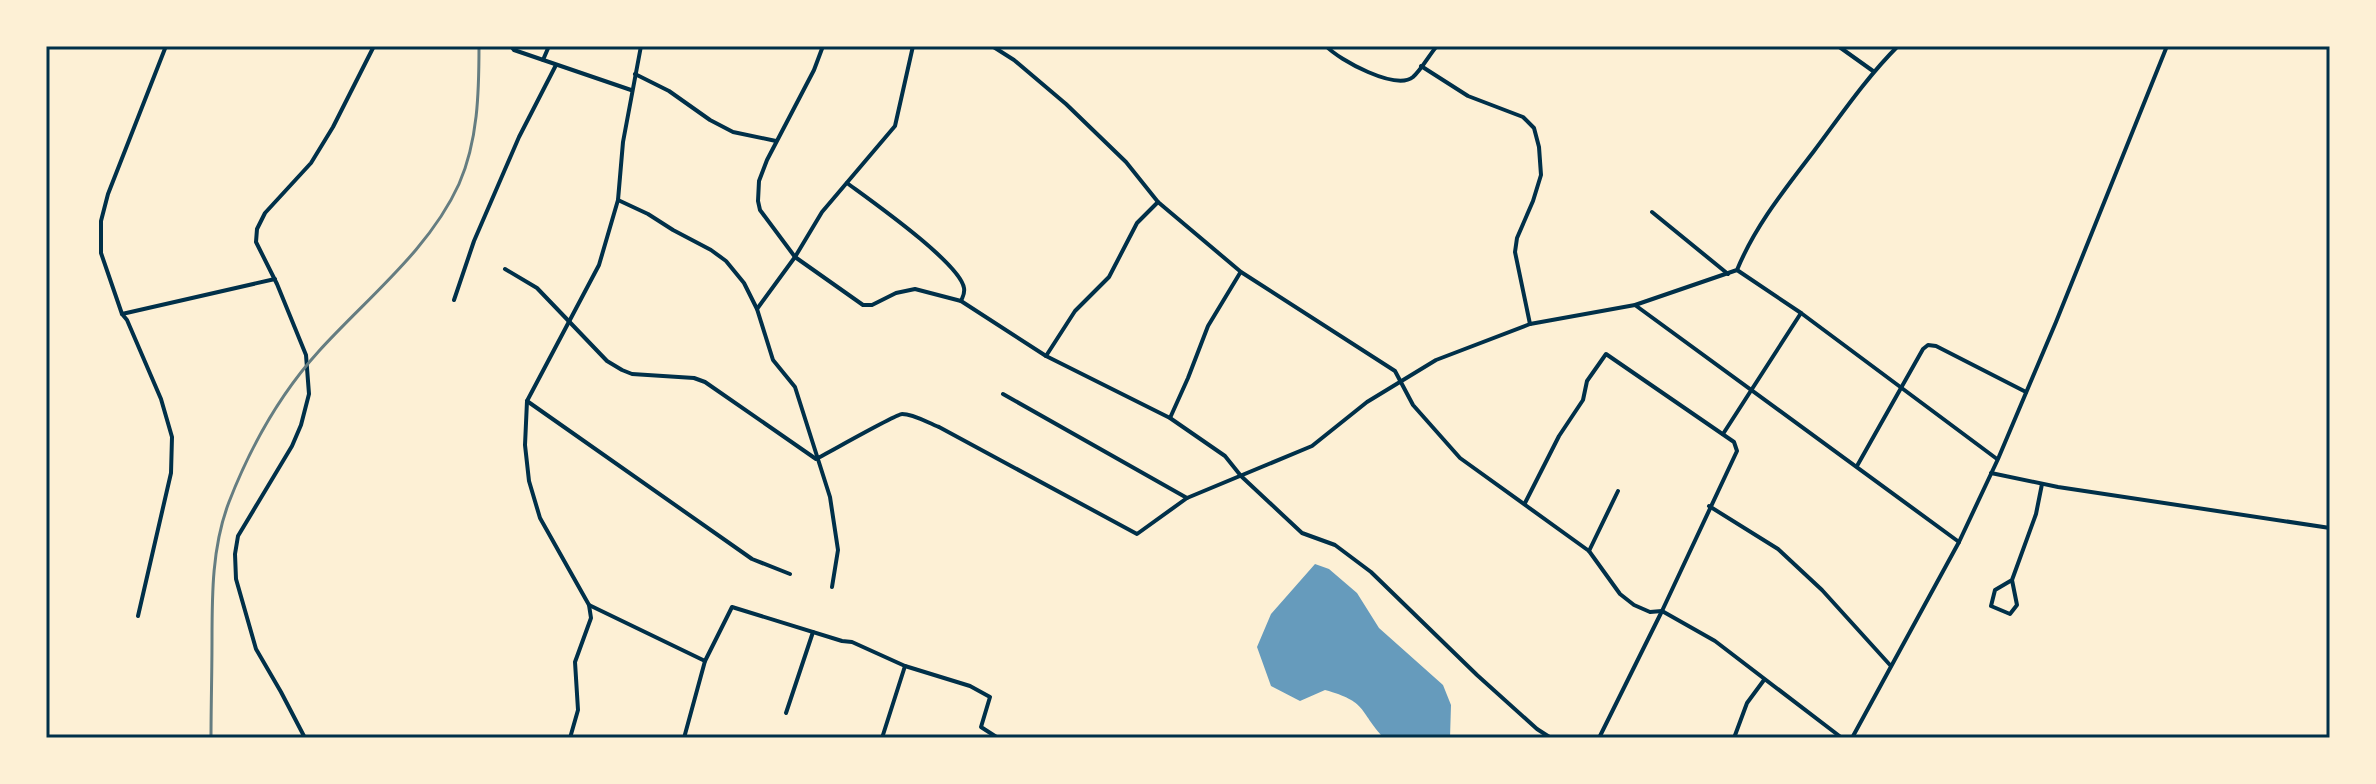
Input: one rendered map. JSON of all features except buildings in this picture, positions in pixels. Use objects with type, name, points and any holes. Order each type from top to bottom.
[{"type":"street","points":[[138,616],[171,473],[172,437],[161,399],[122,314],[101,253],[101,221],[108,194],[166,46]]},
{"type":"street","points":[[305,738],[256,649],[236,579],[238,536],[292,446],[309,394],[306,355],[275,279],[256,242],[257,229],[265,213],[311,163],[374,46]]},
{"type":"street","points":[[511,46],[514,50],[631,90]]},
{"type":"street","points":[[543,60],[549,46]]},
{"type":"street","points":[[570,738],[578,710],[575,662],[591,618],[589,605],[540,518],[532,493],[525,445],[527,401],[599,265],[618,200],[623,142],[641,46]]},
{"type":"street","points":[[823,46],[759,181],[760,210],[795,257],[863,305],[872,305],[896,293],[915,289],[961,301],[1046,356],[1170,418],[1225,456],[1241,476],[1302,533],[1335,545],[1371,572],[1477,675],[1551,738]]},
{"type":"street","points":[[757,309],[795,257],[822,212],[895,126],[913,46]]},
{"type":"street","points":[[992,46],[1014,60],[1066,104],[1126,162],[1158,202],[1241,272],[1395,371],[1413,405],[1460,458],[1589,551],[1620,594],[1634,605],[1650,612],[1662,611],[1715,641],[1842,738]]},
{"type":"street","points":[[1326,46],[1354,65],[1402,82],[1412,78],[1437,46]]},
{"type":"street","points":[[1838,46],[1873,71]]},
{"type":"street","points":[[816,459],[899,414],[906,414],[939,427],[1132,533],[1141,533],[1187,498],[1312,446],[1367,402],[1436,360],[1530,324],[1635,305],[1737,270],[1748,243],[1873,71],[1898,46]]},
{"type":"street","points":[[1852,738],[1959,542],[1998,459],[2167,46]]},
{"type":"street","points":[[454,300],[474,241],[519,137],[556,65]]},
{"type":"street","points":[[1421,66],[1468,96],[1523,117],[1534,128],[1541,175],[1517,238],[1515,252],[1530,324]]},
{"type":"street","points":[[635,74],[669,91],[733,132],[776,142]]},
{"type":"street","points":[[847,183],[905,226],[943,260],[961,280],[964,294],[961,301]]},
{"type":"street","points":[[618,200],[648,214],[726,261],[744,283],[757,309],[773,360],[795,387],[830,497],[838,550],[832,587]]},
{"type":"street","points":[[1046,356],[1075,311],[1109,277],[1137,223],[1158,202]]},
{"type":"street","points":[[1652,212],[1728,274]]},
{"type":"street","points":[[505,269],[537,288],[607,361],[632,374],[684,377],[705,382],[816,459]]},
{"type":"street","points":[[1737,270],[1801,313],[1998,459]]},
{"type":"street","points":[[1170,418],[1208,326],[1241,272]]},
{"type":"street","points":[[122,314],[275,279]]},
{"type":"street","points":[[1635,305],[1959,542]]},
{"type":"street","points":[[1723,434],[1801,313]]},
{"type":"street","points":[[1857,466],[1928,345],[1936,346],[2026,392]]},
{"type":"street","points":[[1525,503],[1559,436],[1583,400],[1587,381],[1606,354],[1734,442],[1737,451],[1599,738]]},
{"type":"street","points":[[1003,394],[1187,498]]},
{"type":"street","points":[[527,401],[752,559],[790,574]]},
{"type":"street","points":[[1991,473],[2042,484],[2330,528]]},
{"type":"street","points":[[2012,580],[1995,590],[1991,606],[2010,614],[2017,605],[2012,580],[2036,514],[2042,484]]},
{"type":"street","points":[[1589,551],[1618,491]]},
{"type":"street","points":[[1709,506],[1778,549],[1822,590],[1890,665]]},
{"type":"street","points":[[589,605],[705,661]]},
{"type":"street","points":[[684,738],[705,661],[732,607],[852,642],[905,666],[970,686],[990,697],[981,727],[998,738]]},
{"type":"street","points":[[786,713],[813,632]]},
{"type":"street","points":[[882,738],[905,666]]},
{"type":"street","points":[[1734,738],[1747,703],[1764,680]]},
{"type":"water","points":[[1315,564],[1329,569],[1357,593],[1379,628],[1443,685],[1451,705],[1450,738],[1384,738],[1356,703],[1339,694],[1325,690],[1300,701],[1271,686],[1257,647],[1271,614]]},
{"type":"railway","points":[[211,738],[214,571],[219,536],[229,502],[256,442],[291,385],[319,351],[414,252],[446,208],[459,184],[474,134],[479,46]]}]
